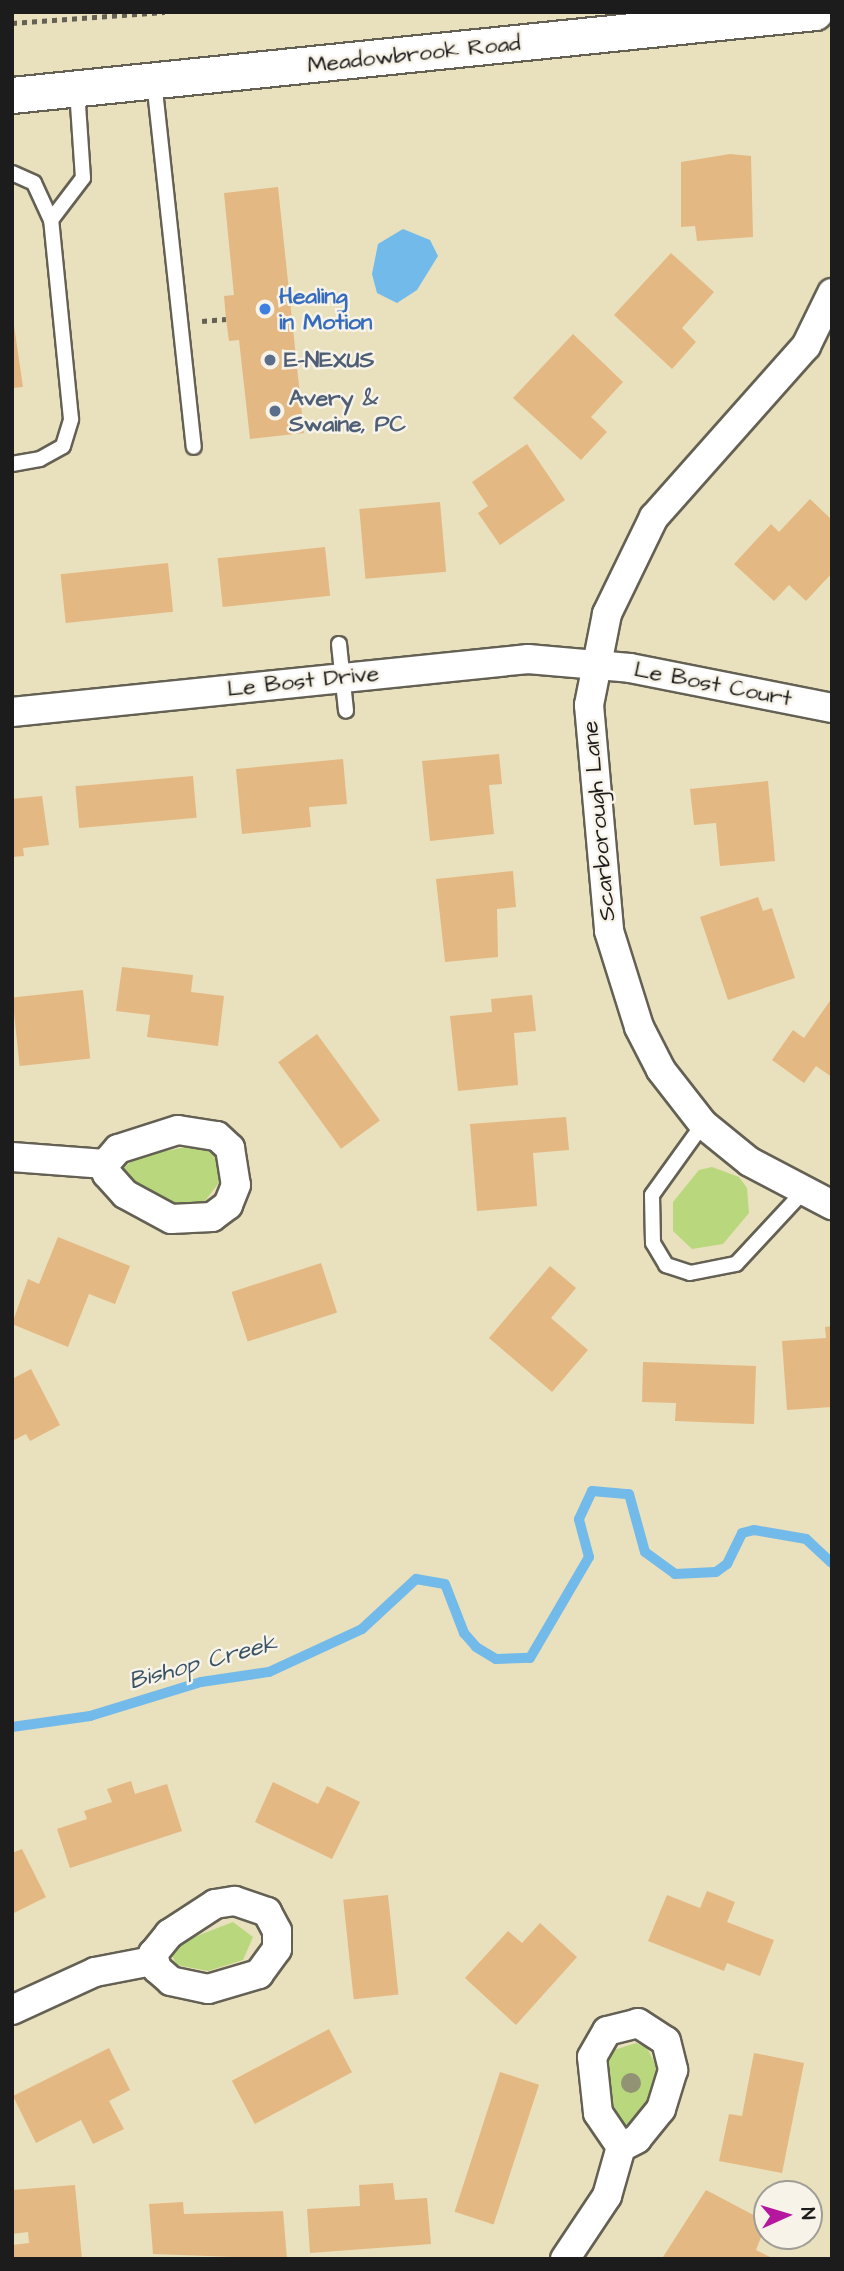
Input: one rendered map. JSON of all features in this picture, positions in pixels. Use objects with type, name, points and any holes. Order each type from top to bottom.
[{"type":"street","name":"Meadowbrook Road","points":[[12,96],[815,12]]},
{"type":"street","name":"Scarborough Lane","points":[[832,293],[806,346],[654,517],[622,572],[594,662],[589,753],[609,931],[639,1027],[660,1070],[703,1124],[803,1192],[832,1205]]},
{"type":"street","name":"Le Bost Drive","points":[[12,712],[528,659],[594,662]]},
{"type":"street","name":"Le Bost Court","points":[[594,662],[832,708]]},
{"type":"street","points":[[12,1157],[105,1164]]},
{"type":"street","points":[[12,2010],[95,1972],[152,1961]]},
{"type":"street","points":[[565,2259],[607,2196],[621,2147]]},
{"type":"lane","points":[[154,81],[194,447]]},
{"type":"lane","points":[[51,219],[83,178],[77,89]]},
{"type":"lane","points":[[12,173],[34,183],[51,219],[71,419],[63,446],[12,464]]},
{"type":"lane","points":[[339,644],[346,711]]},
{"type":"lane","points":[[703,1124],[652,1195],[653,1244],[666,1265],[690,1273],[736,1264],[803,1192]]},
{"type":"path","points":[[12,23],[165,12]]},
{"type":"path","points":[[202,321],[226,319]]},
{"type":"green space","points":[[196,1145],[218,1157],[221,1180],[202,1205],[173,1205],[127,1177],[124,1168],[136,1157]]},
{"type":"green space","points":[[712,1167],[739,1177],[747,1188],[749,1213],[723,1244],[692,1249],[673,1231],[673,1202],[699,1170]]},
{"type":"green space","points":[[233,1922],[253,1937],[243,1960],[208,1971],[177,1965],[172,1956],[184,1941]]},
{"type":"green space","points":[[636,2043],[647,2048],[660,2073],[656,2093],[625,2128],[610,2098],[608,2060],[614,2050]]},
{"type":"water","points":[[403,229],[430,240],[438,256],[417,290],[397,303],[377,293],[372,274],[378,244]]},
{"type":"building","points":[[730,154],[751,156],[753,237],[697,241],[695,226],[681,227],[681,162]]},
{"type":"building","points":[[278,187],[304,433],[250,439],[239,340],[229,341],[226,319],[224,296],[234,295],[224,193]]},
{"type":"building","points":[[671,253],[714,292],[682,328],[696,342],[672,369],[614,315]]},
{"type":"building","points":[[12,312],[23,387],[12,388]]},
{"type":"building","points":[[573,334],[623,382],[591,417],[607,432],[581,460],[513,398]]},
{"type":"building","points":[[527,444],[565,500],[500,545],[478,513],[488,506],[472,482]]},
{"type":"building","points":[[810,499],[832,520],[832,573],[806,601],[789,585],[774,601],[734,564],[771,524],[779,532]]},
{"type":"building","points":[[440,502],[446,572],[365,579],[359,509]]},
{"type":"building","points":[[325,547],[330,596],[223,607],[218,558]]},
{"type":"building","points":[[168,563],[173,612],[66,623],[61,574]]},
{"type":"building","points":[[499,754],[502,784],[489,785],[494,834],[430,841],[422,761]]},
{"type":"building","points":[[343,759],[347,804],[309,807],[311,827],[242,834],[236,769]]},
{"type":"building","points":[[193,776],[197,818],[79,828],[75,786]]},
{"type":"building","points":[[768,781],[775,861],[720,866],[716,823],[694,825],[690,789]]},
{"type":"building","points":[[42,796],[49,845],[23,848],[24,856],[12,857],[12,799]]},
{"type":"building","points":[[513,871],[516,907],[497,909],[498,957],[445,962],[436,879]]},
{"type":"building","points":[[758,897],[763,911],[772,908],[795,978],[728,1000],[700,917]]},
{"type":"building","points":[[122,967],[193,975],[191,992],[224,996],[218,1046],[147,1037],[150,1015],[116,1011]]},
{"type":"building","points":[[83,990],[90,1059],[20,1066],[12,997]]},
{"type":"building","points":[[532,995],[536,1031],[514,1033],[518,1085],[458,1091],[450,1016],[492,1012],[491,999]]},
{"type":"building","points":[[832,998],[832,1077],[816,1066],[804,1083],[772,1060],[793,1030],[804,1038]]},
{"type":"building","points":[[317,1034],[380,1121],[341,1149],[278,1062]]},
{"type":"building","points":[[566,1117],[569,1150],[533,1153],[537,1206],[477,1211],[470,1124]]},
{"type":"building","points":[[58,1237],[130,1266],[115,1304],[89,1294],[68,1347],[12,1324],[28,1279],[39,1284]]},
{"type":"building","points":[[321,1263],[337,1312],[248,1342],[232,1292]]},
{"type":"building","points":[[550,1266],[576,1288],[551,1318],[588,1350],[552,1392],[489,1338]]},
{"type":"building","points":[[832,1326],[832,1407],[787,1410],[782,1341],[826,1338],[825,1327]]},
{"type":"building","points":[[643,1362],[756,1366],[754,1424],[675,1421],[676,1403],[642,1402]]},
{"type":"building","points":[[31,1369],[60,1425],[30,1441],[26,1434],[12,1441],[12,1379]]},
{"type":"building","points":[[131,1781],[135,1794],[167,1784],[182,1831],[70,1868],[57,1829],[87,1819],[84,1811],[112,1802],[107,1789]]},
{"type":"building","points":[[273,1782],[318,1804],[327,1786],[360,1802],[332,1859],[255,1822]]},
{"type":"building","points":[[22,1849],[46,1897],[12,1914],[12,1853]]},
{"type":"building","points":[[707,1891],[735,1902],[727,1922],[774,1940],[760,1976],[727,1963],[724,1971],[648,1941],[667,1895],[700,1908]]},
{"type":"building","points":[[388,1895],[398,1994],[354,1999],[343,1900]]},
{"type":"building","points":[[540,1923],[577,1957],[516,2025],[465,1978],[508,1931],[522,1943]]},
{"type":"building","points":[[329,2029],[352,2072],[255,2124],[232,2081]]},
{"type":"building","points":[[109,2048],[130,2090],[109,2101],[124,2129],[93,2144],[81,2120],[36,2143],[13,2096]]},
{"type":"building","points":[[754,2053],[804,2063],[782,2173],[719,2161],[729,2114],[742,2116]]},
{"type":"building","points":[[500,2072],[539,2085],[494,2224],[455,2212]]},
{"type":"building","points":[[393,2183],[395,2200],[427,2198],[431,2244],[310,2253],[307,2209],[360,2206],[359,2185]]},
{"type":"building","points":[[75,2185],[82,2259],[12,2259],[12,2245],[29,2243],[28,2232],[12,2234],[12,2190]]},
{"type":"building","points":[[706,2190],[753,2215],[753,2250],[774,2259],[663,2257]]},
{"type":"building","points":[[183,2202],[184,2214],[283,2211],[287,2259],[153,2254],[149,2204]]},
{"type":"waterway","name":"Bishop Creek","points":[[12,1727],[90,1716],[201,1682],[269,1672],[362,1629],[416,1579],[445,1584],[464,1633],[476,1647],[496,1659],[530,1658],[589,1557],[579,1519],[592,1491],[629,1494],[645,1552],[675,1574],[716,1572],[727,1564],[742,1533],[754,1530],[806,1539],[832,1563]]},
{"type":"place","name":"Healing in Motion","points":[[265,309]]},
{"type":"place","name":"E-NEXUS","points":[[270,360]]},
{"type":"place","name":"Avery & Swaine, PC","points":[[275,411]]}]
